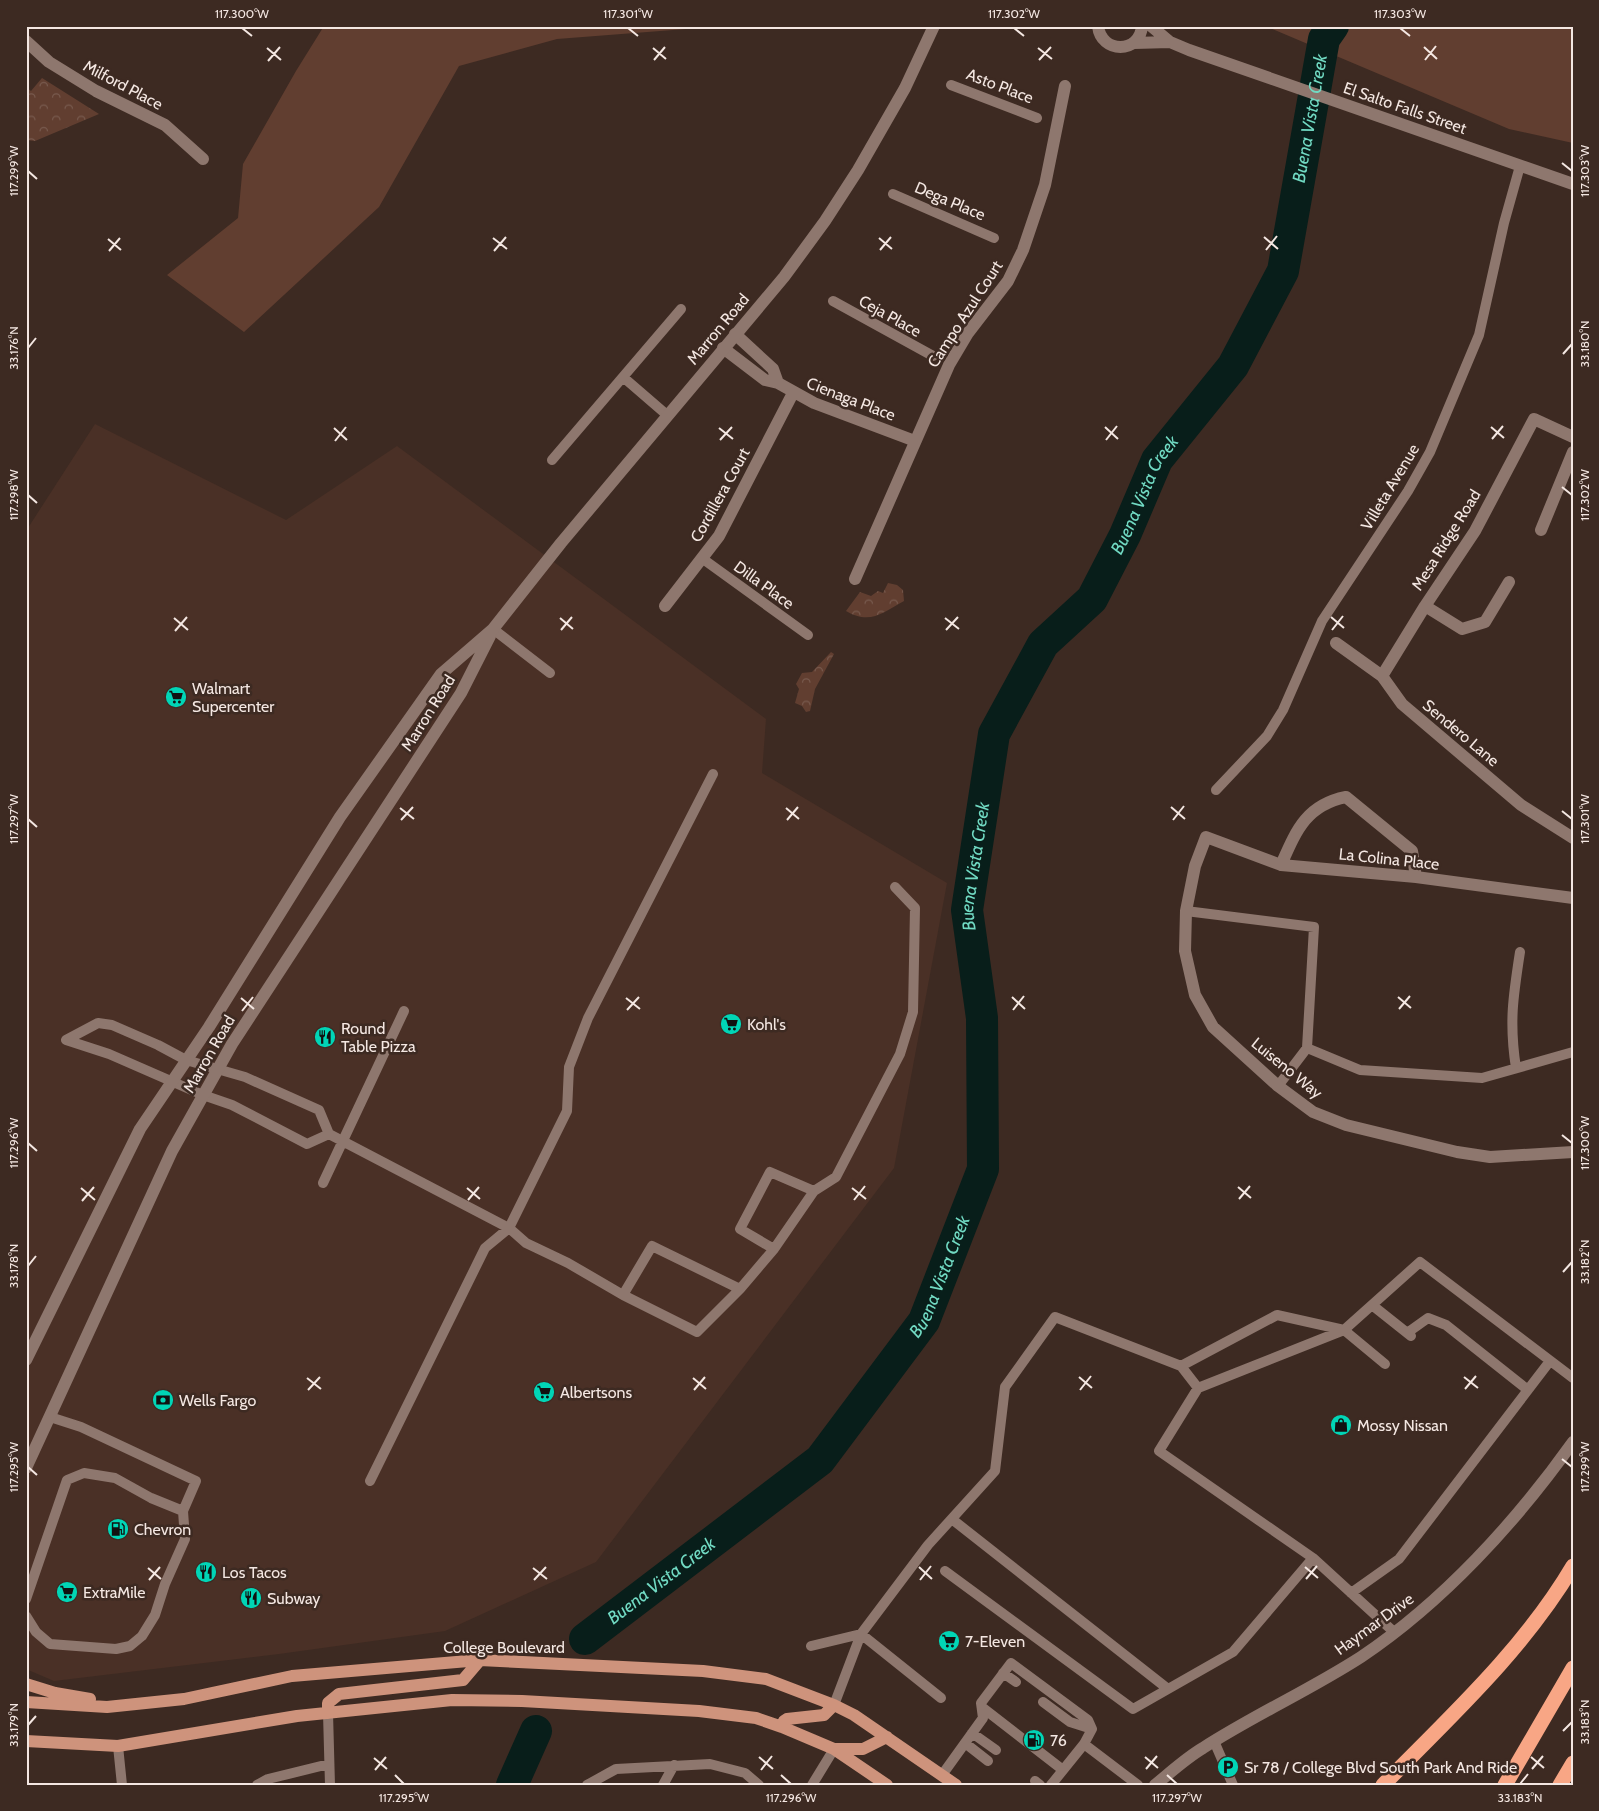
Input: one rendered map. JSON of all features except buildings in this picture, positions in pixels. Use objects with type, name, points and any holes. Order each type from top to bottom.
[{"type":"highway","points":[[1383,1785],[1517,1644],[1562,1585],[1573,1566]]},
{"type":"highway","points":[[1505,1785],[1573,1668]]},
{"type":"highway","points":[[1560,1785],[1573,1762]]},
{"type":"main road","name":"College Boulevard","points":[[26,1702],[107,1707],[184,1698],[292,1676],[480,1660],[712,1672],[766,1679],[854,1714],[956,1785]]},
{"type":"main road","points":[[328,1713],[328,1703],[339,1694],[463,1680],[480,1660]]},
{"type":"main road","points":[[26,1684],[55,1693],[124,1705]]},
{"type":"main road","points":[[26,1742],[118,1746],[328,1713],[452,1700],[522,1701],[698,1710],[756,1718],[834,1749],[887,1785]]},
{"type":"main road","points":[[782,1727],[787,1719],[824,1715],[834,1706]]},
{"type":"main road","points":[[834,1749],[851,1747],[863,1749],[887,1736]]},
{"type":"street","name":"Marron Road","points":[[26,1360],[140,1129],[209,1027],[340,817],[441,674],[493,629],[667,415],[784,276],[830,214],[858,170],[905,88],[934,26]]},
{"type":"street","points":[[1134,43],[1140,35],[1142,26]]},
{"type":"street","name":"El Salto Falls Street","points":[[1151,26],[1170,42],[1189,50],[1573,184]]},
{"type":"street","name":"El Salto Falls Street","points":[[1096,27],[1103,40],[1114,47],[1126,47],[1134,43],[1170,42]]},
{"type":"street","name":"Milford Place","points":[[26,41],[49,62],[96,91],[165,126],[203,159]]},
{"type":"street","name":"Campo Azul Court","points":[[855,579],[915,441],[941,360],[968,333],[1008,282],[1045,185],[1048,122],[1065,86]]},
{"type":"street","name":"Cienaga Place","points":[[735,334],[773,369],[778,383]]},
{"type":"street","name":"Cienaga Place","points":[[723,348],[765,380],[778,383],[814,403],[915,441]]},
{"type":"street","name":"Cordillera Court","points":[[665,606],[719,536],[793,393]]},
{"type":"street","name":"Mesa Ridge Road","points":[[1382,676],[1425,606],[1475,531],[1534,419],[1573,437]]},
{"type":"street","points":[[1541,530],[1573,452]]},
{"type":"street","points":[[1425,606],[1462,629],[1485,622],[1509,582]]},
{"type":"street","name":"Marron Road","points":[[26,1468],[172,1151],[232,1044],[461,694],[493,629]]},
{"type":"street","name":"Sendero Lane","points":[[1336,643],[1382,676],[1402,704],[1521,805],[1573,838]]},
{"type":"street","points":[[1281,865],[1304,820],[1328,801],[1346,797],[1412,851],[1416,877]]},
{"type":"street","name":"La Colina Place","points":[[1206,837],[1281,865],[1416,877],[1573,898]]},
{"type":"street","name":"Luiseno Way","points":[[1206,837],[1195,866],[1186,912],[1185,951],[1194,995],[1213,1027],[1278,1086],[1314,1112],[1346,1125],[1457,1152],[1490,1157],[1573,1152]]},
{"type":"street","name":"Haymar Drive","points":[[1155,1785],[1214,1741],[1361,1657],[1394,1632],[1459,1577],[1545,1481],[1573,1442]]},
{"type":"lane","name":"Asto Place","points":[[951,84],[1048,122]]},
{"type":"lane","name":"Villeta Avenue","points":[[1216,790],[1267,736],[1283,710],[1322,621],[1408,491],[1430,452],[1479,336],[1504,223],[1520,166]]},
{"type":"lane","name":"Dega Place","points":[[893,194],[994,238]]},
{"type":"lane","name":"Ceja Place","points":[[833,301],[941,360]]},
{"type":"lane","points":[[552,460],[680,309]]},
{"type":"lane","points":[[623,377],[667,415]]},
{"type":"lane","name":"Dilla Place","points":[[703,559],[808,635]]},
{"type":"lane","points":[[493,629],[550,673]]},
{"type":"lane","points":[[370,1481],[485,1248],[509,1228],[567,1111],[569,1067],[588,1018],[713,774]]},
{"type":"lane","points":[[328,1134],[308,1144],[232,1104],[203,1096],[109,1054],[66,1040],[98,1023],[112,1025],[158,1045],[186,1060],[245,1077],[318,1110],[328,1134],[509,1228],[526,1243],[568,1263],[623,1295],[697,1332],[740,1289],[774,1248],[814,1192],[836,1177],[900,1054],[913,1012],[915,908],[895,887]]},
{"type":"lane","points":[[1186,912],[1314,927],[1307,1048],[1278,1086]]},
{"type":"lane","points":[[1516,1068],[1511,1034],[1511,1006],[1520,952]]},
{"type":"lane","points":[[323,1183],[404,1012]]},
{"type":"lane","points":[[1307,1048],[1360,1070],[1482,1078],[1573,1052]]},
{"type":"lane","points":[[774,1248],[740,1229],[770,1172],[814,1192]]},
{"type":"lane","points":[[623,1295],[652,1246],[740,1289]]},
{"type":"lane","points":[[1394,1632],[1313,1558],[1159,1451],[1198,1388],[1344,1330],[1420,1262],[1573,1378]]},
{"type":"lane","points":[[1372,1305],[1410,1334],[1428,1318],[1446,1325],[1528,1390]]},
{"type":"lane","points":[[1181,1366],[1277,1315],[1344,1330],[1385,1364]]},
{"type":"lane","points":[[834,1706],[861,1634],[928,1545],[953,1520],[995,1471],[1005,1387],[1055,1317],[1181,1366],[1198,1388]]},
{"type":"lane","points":[[1351,1593],[1399,1559],[1550,1361]]},
{"type":"lane","points":[[26,1616],[36,1632],[50,1644],[116,1649],[130,1646],[142,1636],[154,1615],[165,1584],[185,1539],[183,1511],[196,1481],[81,1427],[50,1417]]},
{"type":"lane","points":[[26,1599],[67,1480],[84,1473],[115,1478],[151,1498],[183,1511]]},
{"type":"lane","points":[[953,1520],[1168,1689]]},
{"type":"lane","points":[[945,1571],[1133,1709],[1233,1652],[1313,1558]]},
{"type":"lane","points":[[811,1646],[861,1634]]},
{"type":"lane","points":[[861,1634],[941,1698]]},
{"type":"lane","points":[[942,1775],[983,1718],[981,1703],[1011,1663],[1088,1720],[1092,1729]]},
{"type":"lane","points":[[1003,1673],[1016,1682]]},
{"type":"lane","points":[[1043,1702],[1070,1722],[1092,1729]]},
{"type":"lane","points":[[983,1708],[1063,1770]]},
{"type":"lane","points":[[328,1713],[330,1785]]},
{"type":"lane","points":[[1051,1785],[1084,1744],[1092,1729]]},
{"type":"lane","points":[[972,1733],[996,1750]]},
{"type":"lane","points":[[1214,1741],[1233,1785]]},
{"type":"lane","points":[[965,1743],[988,1761]]},
{"type":"lane","points":[[1084,1744],[1138,1785]]},
{"type":"lane","points":[[118,1746],[122,1785]]},
{"type":"lane","points":[[812,1785],[834,1749]]},
{"type":"lane","points":[[256,1785],[268,1779],[329,1764]]},
{"type":"lane","points":[[587,1785],[616,1769],[710,1764],[744,1773],[759,1785]]},
{"type":"lane","points":[[662,1785],[674,1766]]},
{"type":"shaded area","points":[[95,424],[286,520],[397,446],[766,719],[762,773],[947,883],[894,1168],[596,1562],[445,1631],[279,1654],[54,1681],[26,1669],[26,531]]},
{"type":"green space","points":[[324,26],[688,26],[686,29],[557,39],[459,66],[379,207],[244,332],[167,275],[238,218],[243,164]]},
{"type":"green space","points":[[1265,26],[1573,26],[1573,143],[1509,129]]},
{"type":"green space","points":[[42,78],[99,114],[35,141],[26,140],[26,87],[31,91]]},
{"type":"green space","points":[[888,583],[897,585],[903,590],[904,601],[876,616],[862,617],[846,611],[860,592],[871,596],[878,591],[883,593]]},
{"type":"green space","points":[[831,652],[834,654],[815,689],[810,711],[806,712],[802,706],[795,703],[799,689],[796,684],[802,673],[812,672]]},
{"type":"waterway","name":"Buena Vista Creek","points":[[585,1639],[820,1460],[924,1321],[983,1169],[982,1018],[967,910],[994,734],[1043,644],[1092,599],[1125,535],[1157,460],[1233,366],[1283,271],[1324,39],[1333,26]]},
{"type":"waterway","name":"Buena Vista Creek","points":[[512,1785],[536,1731]]},
{"type":"place","name":"Walmart Supercenter","points":[[176,697]]},
{"type":"place","name":"Kohl's","points":[[731,1024]]},
{"type":"place","name":"Round Table Pizza","points":[[325,1037]]},
{"type":"place","name":"Albertsons","points":[[544,1392]]},
{"type":"place","name":"Wells Fargo","points":[[163,1400]]},
{"type":"place","name":"Mossy Nissan","points":[[1341,1425]]},
{"type":"place","name":"Chevron","points":[[118,1529]]},
{"type":"place","name":"Los Tacos","points":[[206,1572]]},
{"type":"place","name":"ExtraMile","points":[[67,1592]]},
{"type":"place","name":"Subway","points":[[251,1598]]},
{"type":"place","name":"7-Eleven","points":[[949,1641]]},
{"type":"place","name":"76","points":[[1034,1740]]},
{"type":"place","name":"Sr 78 / College Blvd South Park And Ride","points":[[1228,1767]]}]
